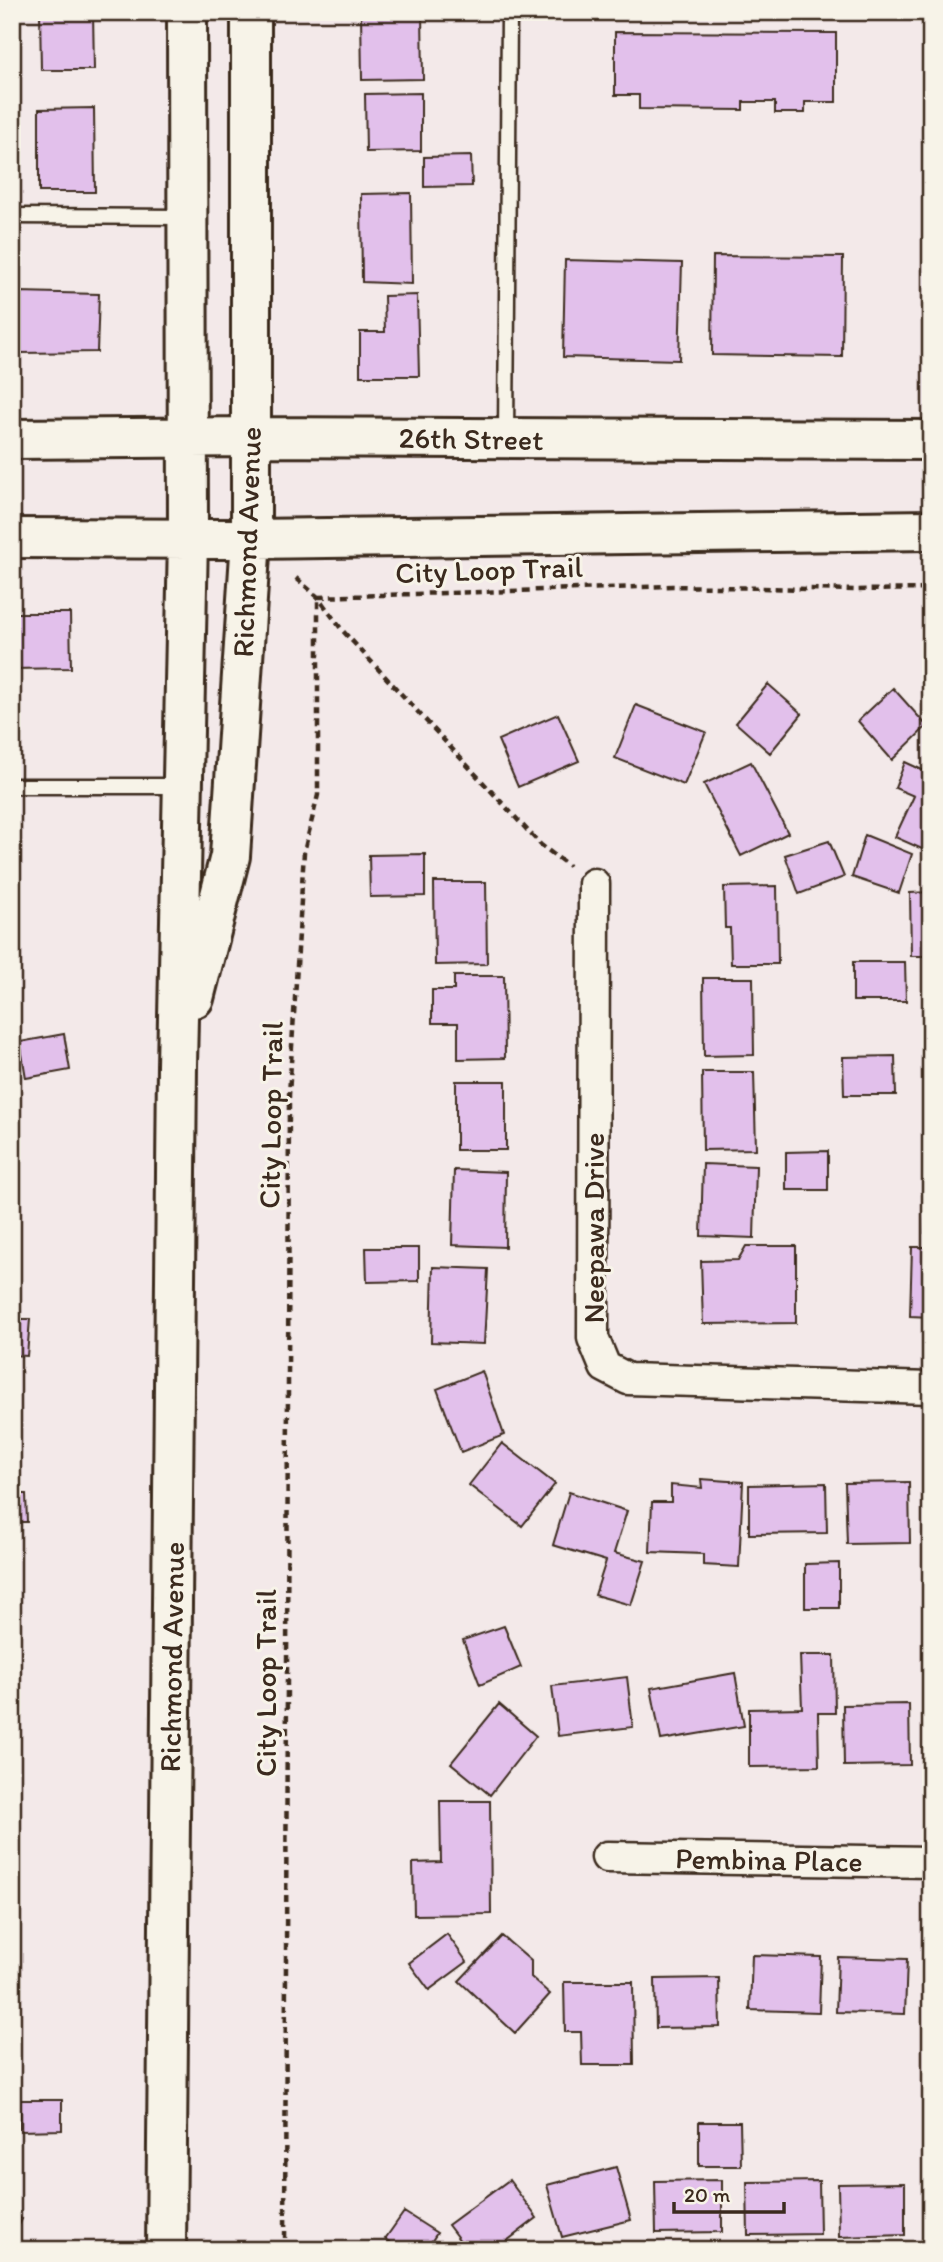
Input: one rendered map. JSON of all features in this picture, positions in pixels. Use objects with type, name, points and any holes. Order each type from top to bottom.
[{"type":"main road","name":"Richmond Avenue","points":[[166,2250],[177,1065],[188,539],[187,12]]},
{"type":"main road","name":"Richmond Avenue","points":[[177,1065],[230,856],[251,539],[251,12]]},
{"type":"main road","name":"26th Street","points":[[12,439],[252,437],[931,440]]},
{"type":"main road","points":[[12,538],[251,539],[931,530]]},
{"type":"street","name":"Neepawa Drive","points":[[594,884],[593,1338],[605,1367],[628,1379],[931,1388]]},
{"type":"street","name":"Pembina Place","points":[[607,1857],[931,1862]]},
{"type":"lane","points":[[506,439],[509,12]]},
{"type":"lane","points":[[12,216],[187,217]]},
{"type":"lane","points":[[12,786],[184,786]]},
{"type":"path","name":"City Loop Trail","points":[[285,2250],[289,1095],[304,852],[318,795],[318,597],[672,586],[931,589]]},
{"type":"path","points":[[318,597],[342,630],[541,845],[594,884]]},
{"type":"building","points":[[40,12],[93,12],[94,70],[41,70]]},
{"type":"building","points":[[361,12],[422,12],[423,79],[362,80]]},
{"type":"building","points":[[615,32],[836,33],[836,102],[805,102],[805,113],[775,113],[775,102],[743,102],[743,110],[639,109],[639,95],[615,95]]},
{"type":"building","points":[[421,93],[421,151],[366,152],[365,94]]},
{"type":"building","points":[[94,108],[95,192],[39,192],[39,109]]},
{"type":"building","points":[[471,156],[472,186],[424,187],[424,157]]},
{"type":"building","points":[[411,193],[412,284],[362,282],[361,194]]},
{"type":"building","points":[[713,256],[843,257],[842,357],[712,355]]},
{"type":"building","points":[[565,260],[682,263],[679,360],[563,357]]},
{"type":"building","points":[[19,292],[99,294],[97,352],[20,353]]},
{"type":"building","points":[[417,295],[419,376],[360,376],[360,332],[385,332],[384,296]]},
{"type":"building","points":[[12,613],[70,613],[71,668],[12,669]]},
{"type":"building","points":[[768,684],[802,714],[770,753],[736,723]]},
{"type":"building","points":[[893,688],[927,726],[892,760],[858,721]]},
{"type":"building","points":[[636,705],[706,732],[684,785],[615,758]]},
{"type":"building","points":[[558,714],[579,761],[518,787],[498,740]]},
{"type":"building","points":[[751,762],[788,833],[741,856],[704,784]]},
{"type":"building","points":[[905,762],[931,774],[931,853],[895,837],[914,796],[895,788]]},
{"type":"building","points":[[865,835],[912,854],[899,893],[852,877]]},
{"type":"building","points":[[829,841],[844,877],[799,894],[785,855]]},
{"type":"building","points":[[425,854],[425,896],[370,897],[369,855]]},
{"type":"building","points":[[434,882],[486,882],[487,964],[435,965]]},
{"type":"building","points":[[777,886],[778,964],[731,964],[730,928],[725,928],[724,887]]},
{"type":"building","points":[[931,892],[931,956],[911,956],[910,893]]},
{"type":"building","points":[[853,962],[905,962],[906,1001],[853,1001]]},
{"type":"building","points":[[454,976],[504,976],[505,1058],[458,1059],[458,1023],[432,1023],[432,990],[454,990]]},
{"type":"building","points":[[703,978],[753,978],[754,1055],[704,1056]]},
{"type":"building","points":[[925,981],[931,981],[931,1047],[926,1047]]},
{"type":"building","points":[[64,1034],[70,1070],[26,1078],[20,1042]]},
{"type":"building","points":[[895,1056],[896,1095],[844,1095],[843,1057]]},
{"type":"building","points":[[702,1072],[754,1072],[756,1149],[703,1150]]},
{"type":"building","points":[[926,1078],[931,1078],[931,1150],[924,1150]]},
{"type":"building","points":[[456,1081],[506,1081],[506,1150],[456,1150]]},
{"type":"building","points":[[828,1151],[828,1190],[786,1190],[786,1152]]},
{"type":"building","points":[[703,1164],[756,1166],[754,1238],[701,1236]]},
{"type":"building","points":[[454,1170],[506,1172],[505,1247],[452,1245]]},
{"type":"building","points":[[927,1175],[931,1175],[931,1233],[925,1233]]},
{"type":"building","points":[[746,1246],[796,1246],[796,1323],[703,1324],[701,1261],[738,1260]]},
{"type":"building","points":[[912,1247],[931,1247],[931,1317],[910,1316]]},
{"type":"building","points":[[366,1248],[419,1248],[419,1281],[367,1282]]},
{"type":"building","points":[[433,1267],[488,1269],[484,1344],[431,1342]]},
{"type":"building","points":[[12,1319],[30,1319],[27,1356],[12,1355]]},
{"type":"building","points":[[482,1371],[504,1435],[461,1452],[437,1389]]},
{"type":"building","points":[[502,1443],[555,1484],[522,1526],[469,1485]]},
{"type":"building","points":[[701,1479],[743,1482],[739,1567],[703,1565],[703,1554],[650,1552],[652,1502],[671,1502],[671,1485],[702,1488]]},
{"type":"building","points":[[909,1482],[910,1543],[847,1544],[845,1483]]},
{"type":"building","points":[[826,1483],[827,1533],[749,1534],[749,1485]]},
{"type":"building","points":[[569,1492],[627,1511],[614,1553],[645,1561],[631,1605],[595,1595],[606,1561],[553,1545]]},
{"type":"building","points":[[12,1494],[26,1494],[27,1522],[12,1522]]},
{"type":"building","points":[[839,1563],[839,1608],[805,1608],[805,1564]]},
{"type":"building","points":[[504,1626],[521,1667],[480,1685],[463,1640]]},
{"type":"building","points":[[800,1655],[834,1655],[835,1713],[818,1713],[819,1766],[749,1767],[749,1709],[802,1708]]},
{"type":"building","points":[[735,1673],[744,1726],[661,1740],[651,1688]]},
{"type":"building","points":[[627,1677],[633,1727],[558,1736],[552,1686]]},
{"type":"building","points":[[499,1704],[536,1736],[490,1795],[451,1763]]},
{"type":"building","points":[[909,1704],[910,1765],[844,1766],[843,1705]]},
{"type":"building","points":[[440,1801],[490,1801],[491,1914],[414,1915],[413,1863],[441,1862]]},
{"type":"building","points":[[447,1934],[467,1962],[429,1990],[409,1963]]},
{"type":"building","points":[[502,1936],[531,1961],[531,1977],[550,1994],[515,2033],[459,1981]]},
{"type":"building","points":[[752,1955],[821,1957],[819,2012],[750,2010]]},
{"type":"building","points":[[838,1957],[907,1959],[905,2014],[836,2012]]},
{"type":"building","points":[[719,1978],[720,2027],[656,2028],[655,1979]]},
{"type":"building","points":[[564,1982],[633,1982],[634,2065],[582,2065],[581,2032],[565,2032]]},
{"type":"building","points":[[20,2100],[62,2100],[62,2130],[20,2131]]},
{"type":"building","points":[[699,2122],[740,2122],[741,2166],[699,2166]]},
{"type":"building","points":[[616,2167],[631,2220],[562,2237],[547,2185]]},
{"type":"building","points":[[509,2180],[537,2218],[495,2250],[467,2250],[448,2225]]},
{"type":"building","points":[[722,2180],[722,2232],[656,2233],[655,2181]]},
{"type":"building","points":[[819,2181],[820,2234],[748,2235],[747,2182]]},
{"type":"building","points":[[905,2183],[905,2235],[839,2237],[838,2184]]},
{"type":"building","points":[[404,2212],[437,2233],[426,2250],[401,2250],[385,2239]]},
{"type":"building","points":[[12,2215],[22,2219],[12,2239]]}]
